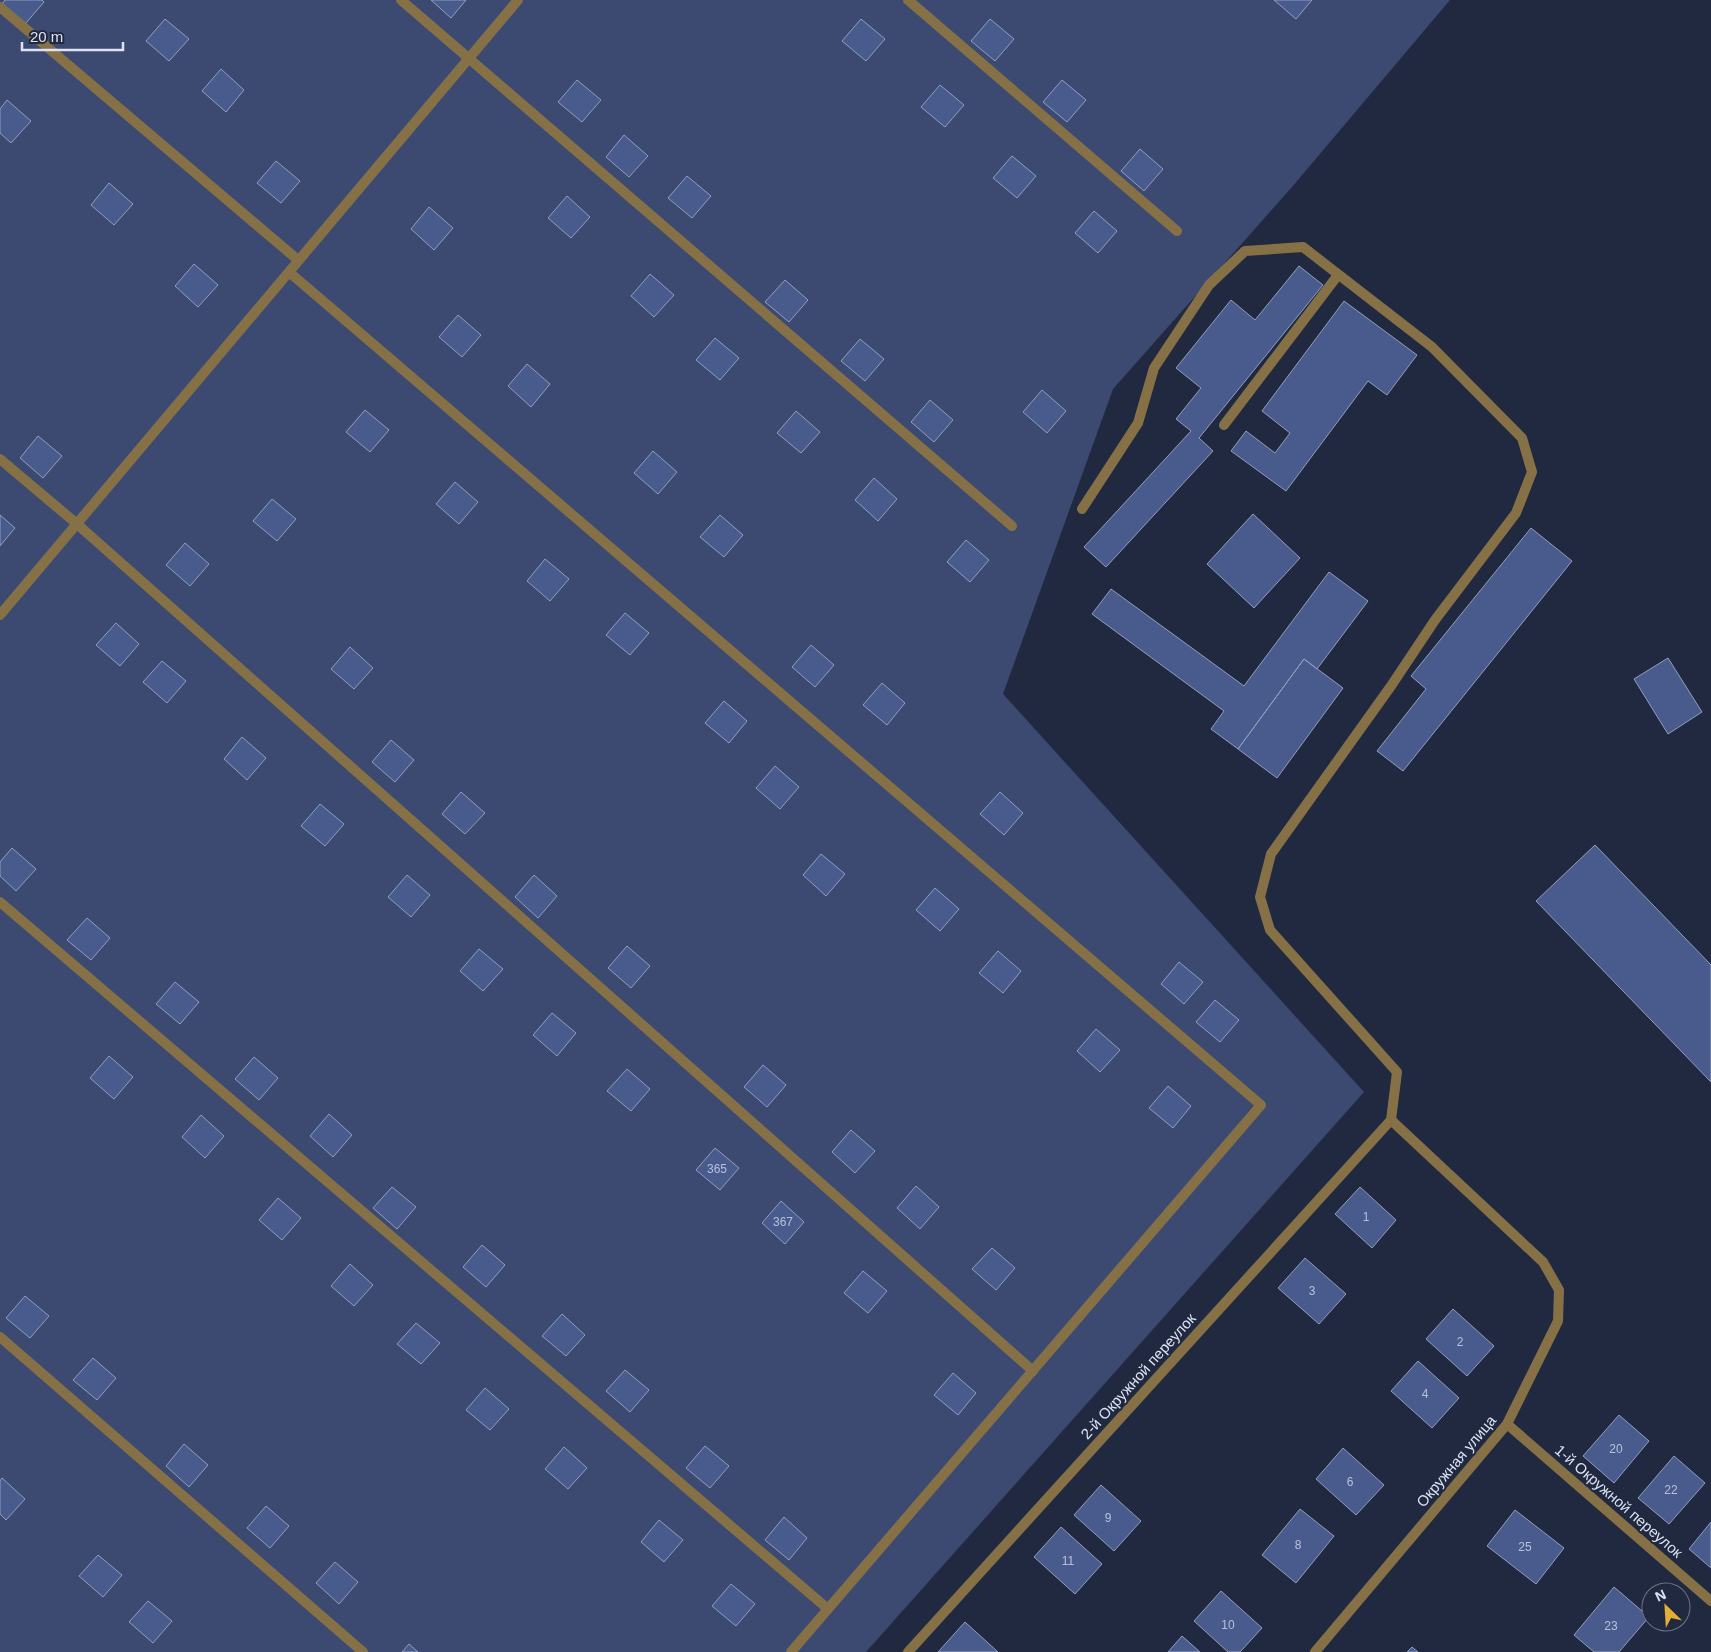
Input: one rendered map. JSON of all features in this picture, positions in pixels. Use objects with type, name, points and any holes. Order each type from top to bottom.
[{"type":"street","points":[[401,0],[1012,526]]},
{"type":"street","points":[[0,615],[518,0]]},
{"type":"street","points":[[908,0],[1177,231]]},
{"type":"street","points":[[0,7],[298,260]]},
{"type":"street","points":[[1082,509],[1138,423],[1154,368],[1209,285],[1245,251],[1303,247],[1432,347],[1522,438],[1532,472],[1516,513],[1435,620],[1391,686],[1271,854],[1260,897],[1270,930],[1397,1072],[1391,1120]]},
{"type":"street","points":[[289,272],[1261,1105],[791,1652]]},
{"type":"street","points":[[1224,425],[1338,275]]},
{"type":"street","points":[[0,458],[1033,1371]]},
{"type":"street","points":[[0,902],[828,1608]]},
{"type":"street","name":"Окружная улица","points":[[1315,1652],[1507,1424],[1558,1321],[1559,1290],[1543,1262],[1391,1120]]},
{"type":"street","name":"2-й Окружной переулок","points":[[908,1652],[1391,1120]]},
{"type":"street","points":[[0,1338],[363,1652]]},
{"type":"street","name":"1-й Окружной переулок","points":[[1507,1424],[1711,1601]]},
{"type":"shaded area","points":[[0,0],[1450,0],[1292,187],[1113,389],[1003,694],[1364,1092],[866,1652],[0,1652]]},
{"type":"building","points":[[5,0],[42,0],[44,2],[25,24],[2,4]]},
{"type":"building","points":[[431,0],[466,0],[451,18]]},
{"type":"building","points":[[1274,0],[1312,0],[1296,19]]},
{"type":"building","points":[[165,19],[189,39],[169,61],[146,41]]},
{"type":"building","points":[[861,19],[885,39],[866,61],[842,41]]},
{"type":"building","points":[[990,19],[1014,39],[995,61],[971,41]]},
{"type":"building","points":[[221,69],[244,90],[226,112],[202,91]]},
{"type":"building","points":[[577,80],[601,100],[582,122],[558,102]]},
{"type":"building","points":[[1062,80],[1086,100],[1067,122],[1043,102]]},
{"type":"building","points":[[940,85],[964,105],[945,127],[921,107]]},
{"type":"building","points":[[7,100],[31,121],[11,143],[0,133],[0,109]]},
{"type":"building","points":[[624,135],[648,156],[629,177],[606,157]]},
{"type":"building","points":[[1140,149],[1163,169],[1144,191],[1121,171]]},
{"type":"building","points":[[1012,156],[1036,176],[1017,198],[993,178]]},
{"type":"building","points":[[276,161],[300,181],[281,203],[257,183]]},
{"type":"building","points":[[687,176],[711,196],[692,218],[668,198]]},
{"type":"building","points":[[109,183],[133,204],[114,225],[91,205]]},
{"type":"building","points":[[567,196],[590,217],[571,238],[548,218]]},
{"type":"building","points":[[429,207],[453,228],[434,250],[411,229]]},
{"type":"building","points":[[1094,211],[1117,231],[1098,253],[1075,233]]},
{"type":"building","points":[[194,264],[218,285],[198,307],[175,286]]},
{"type":"building","points":[[1299,266],[1323,285],[1199,438],[1213,451],[1106,567],[1084,547],[1191,431],[1176,419],[1201,388],[1176,368],[1231,300],[1255,320]]},
{"type":"building","points":[[650,274],[674,295],[654,317],[631,296]]},
{"type":"building","points":[[785,280],[808,300],[789,322],[765,302]]},
{"type":"building","points":[[1344,301],[1417,355],[1387,395],[1368,381],[1286,491],[1231,451],[1246,431],[1275,453],[1290,433],[1262,411]]},
{"type":"building","points":[[458,315],[481,335],[462,357],[439,337]]},
{"type":"building","points":[[715,338],[739,358],[720,380],[696,360]]},
{"type":"building","points":[[860,339],[884,359],[865,381],[841,361]]},
{"type":"building","points":[[527,364],[550,384],[531,407],[508,386]]},
{"type":"building","points":[[1042,390],[1066,411],[1047,433],[1023,412]]},
{"type":"building","points":[[930,400],[953,420],[934,442],[911,422]]},
{"type":"building","points":[[365,410],[389,430],[370,452],[346,432]]},
{"type":"building","points":[[796,411],[820,432],[801,453],[777,433]]},
{"type":"building","points":[[38,436],[62,456],[43,478],[20,458]]},
{"type":"building","points":[[653,451],[677,472],[658,494],[634,473]]},
{"type":"building","points":[[874,478],[897,499],[878,521],[855,500]]},
{"type":"building","points":[[455,482],[478,502],[459,524],[436,504]]},
{"type":"building","points":[[272,499],[296,519],[277,541],[253,521]]},
{"type":"building","points":[[1253,514],[1300,558],[1254,608],[1207,564]]},
{"type":"building","points":[[0,515],[15,528],[0,546]]},
{"type":"building","points":[[720,515],[743,535],[724,557],[700,537]]},
{"type":"building","points":[[1531,528],[1572,561],[1403,771],[1377,751],[1426,689],[1411,676]]},
{"type":"building","points":[[966,540],[989,560],[970,582],[947,562]]},
{"type":"building","points":[[185,543],[209,564],[190,586],[166,565]]},
{"type":"building","points":[[545,559],[569,579],[550,601],[527,581]]},
{"type":"building","points":[[1329,572],[1368,601],[1317,669],[1304,659],[1238,749],[1211,729],[1224,711],[1092,614],[1111,589],[1244,686]]},
{"type":"building","points":[[625,613],[649,633],[630,655],[606,635]]},
{"type":"building","points":[[116,623],[139,644],[120,666],[96,645]]},
{"type":"building","points":[[811,645],[834,665],[815,687],[792,667]]},
{"type":"building","points":[[350,647],[373,668],[354,689],[331,669]]},
{"type":"building","points":[[1668,658],[1702,712],[1668,734],[1634,679]]},
{"type":"building","points":[[1304,659],[1343,688],[1277,778],[1238,749]]},
{"type":"building","points":[[162,661],[186,681],[167,703],[143,682]]},
{"type":"building","points":[[882,683],[905,703],[887,725],[863,705]]},
{"type":"building","points":[[724,701],[747,721],[729,743],[705,723]]},
{"type":"building","points":[[242,737],[266,758],[247,780],[224,759]]},
{"type":"building","points":[[391,740],[414,760],[395,782],[372,762]]},
{"type":"building","points":[[775,766],[799,787],[780,809],[756,788]]},
{"type":"building","points":[[461,792],[485,813],[465,834],[442,814]]},
{"type":"building","points":[[1000,792],[1023,813],[1004,835],[980,814]]},
{"type":"building","points":[[320,804],[344,824],[325,846],[301,826]]},
{"type":"building","points":[[1595,845],[1711,965],[1711,1082],[1536,901]]},
{"type":"building","points":[[12,848],[36,869],[16,891],[0,876],[0,862]]},
{"type":"building","points":[[821,854],[845,874],[826,896],[803,875]]},
{"type":"building","points":[[407,875],[430,895],[411,917],[388,897]]},
{"type":"building","points":[[534,875],[557,896],[538,918],[515,897]]},
{"type":"building","points":[[935,888],[959,909],[940,931],[916,910]]},
{"type":"building","points":[[87,918],[110,938],[91,960],[67,940]]},
{"type":"building","points":[[627,946],[650,966],[631,988],[608,968]]},
{"type":"building","points":[[479,949],[503,969],[483,991],[460,971]]},
{"type":"building","points":[[998,951],[1021,971],[1003,993],[979,973]]},
{"type":"building","points":[[1179,962],[1203,982],[1184,1004],[1161,984]]},
{"type":"building","points":[[175,982],[199,1002],[180,1024],[156,1004]]},
{"type":"building","points":[[1215,1000],[1239,1020],[1220,1042],[1196,1022]]},
{"type":"building","points":[[552,1013],[576,1033],[557,1056],[533,1035]]},
{"type":"building","points":[[1096,1029],[1120,1050],[1100,1072],[1077,1051]]},
{"type":"building","points":[[109,1056],[133,1077],[114,1099],[90,1078]]},
{"type":"building","points":[[254,1057],[278,1078],[259,1100],[235,1079]]},
{"type":"building","points":[[763,1065],[786,1085],[767,1107],[744,1087]]},
{"type":"building","points":[[627,1069],[650,1089],[631,1111],[607,1091]]},
{"type":"building","points":[[1168,1086],[1191,1106],[1173,1128],[1149,1108]]},
{"type":"building","points":[[329,1114],[352,1135],[333,1157],[310,1136]]},
{"type":"building","points":[[201,1115],[224,1136],[205,1158],[182,1137]]},
{"type":"building","points":[[851,1130],[875,1151],[855,1173],[832,1152]]},
{"type":"building","points":[[715,1148],[739,1168],[720,1190],[696,1170]]},
{"type":"building","points":[[916,1186],[939,1207],[920,1229],[897,1208]]},
{"type":"building","points":[[392,1187],[416,1207],[397,1229],[373,1208]]},
{"type":"building","points":[[1360,1187],[1396,1220],[1372,1248],[1335,1214]]},
{"type":"building","points":[[278,1198],[301,1218],[282,1240],[259,1220]]},
{"type":"building","points":[[781,1201],[804,1222],[785,1244],[762,1223]]},
{"type":"building","points":[[482,1245],[505,1265],[486,1287],[463,1267]]},
{"type":"building","points":[[992,1248],[1015,1268],[996,1290],[972,1269]]},
{"type":"building","points":[[1305,1258],[1346,1294],[1319,1324],[1278,1288]]},
{"type":"building","points":[[350,1264],[373,1285],[354,1306],[331,1286]]},
{"type":"building","points":[[863,1271],[887,1291],[868,1313],[844,1293]]},
{"type":"building","points":[[25,1296],[49,1316],[30,1338],[6,1318]]},
{"type":"building","points":[[1453,1309],[1494,1346],[1467,1376],[1426,1339]]},
{"type":"building","points":[[562,1314],[585,1335],[566,1356],[542,1336]]},
{"type":"building","points":[[416,1323],[440,1343],[421,1364],[397,1344]]},
{"type":"building","points":[[93,1358],[116,1378],[97,1400],[73,1380]]},
{"type":"building","points":[[1418,1361],[1459,1398],[1432,1428],[1391,1391]]},
{"type":"building","points":[[625,1370],[649,1390],[630,1412],[606,1391]]},
{"type":"building","points":[[953,1373],[976,1393],[958,1415],[934,1395]]},
{"type":"building","points":[[485,1388],[509,1409],[490,1430],[466,1410]]},
{"type":"building","points":[[1619,1415],[1649,1441],[1614,1483],[1583,1456]]},
{"type":"building","points":[[184,1444],[208,1465],[189,1487],[166,1466]]},
{"type":"building","points":[[705,1446],[729,1466],[710,1488],[686,1468]]},
{"type":"building","points":[[564,1447],[587,1468],[568,1489],[545,1469]]},
{"type":"building","points":[[1343,1448],[1384,1485],[1356,1515],[1316,1479]]},
{"type":"building","points":[[1674,1456],[1705,1483],[1669,1524],[1638,1498]]},
{"type":"building","points":[[2,1478],[25,1499],[6,1520],[0,1514],[0,1481]]},
{"type":"building","points":[[1101,1485],[1141,1521],[1114,1551],[1074,1515]]},
{"type":"building","points":[[266,1506],[289,1526],[270,1548],[247,1528]]},
{"type":"building","points":[[1300,1509],[1334,1536],[1296,1583],[1262,1555]]},
{"type":"building","points":[[1515,1510],[1564,1548],[1536,1584],[1487,1546]]},
{"type":"building","points":[[784,1517],[807,1538],[789,1560],[765,1540]]},
{"type":"building","points":[[659,1520],[683,1540],[664,1562],[641,1542]]},
{"type":"building","points":[[1711,1522],[1711,1568],[1689,1549]]},
{"type":"building","points":[[1061,1527],[1102,1564],[1075,1594],[1034,1557]]},
{"type":"building","points":[[98,1555],[122,1575],[103,1597],[79,1576]]},
{"type":"building","points":[[335,1562],[358,1582],[339,1604],[316,1583]]},
{"type":"building","points":[[731,1584],[755,1604],[736,1626],[712,1606]]},
{"type":"building","points":[[1614,1587],[1641,1610],[1641,1626],[1619,1652],[1594,1652],[1574,1635]]},
{"type":"building","points":[[1221,1591],[1262,1628],[1240,1652],[1228,1652],[1194,1621]]},
{"type":"building","points":[[148,1601],[172,1621],[153,1643],[129,1622]]},
{"type":"building","points":[[965,1622],[998,1652],[938,1652]]},
{"type":"building","points":[[1182,1636],[1200,1652],[1168,1652]]},
{"type":"building","points":[[409,1644],[418,1652],[402,1652]]},
{"type":"building","points":[[1412,1647],[1418,1652],[1407,1652]]}]
